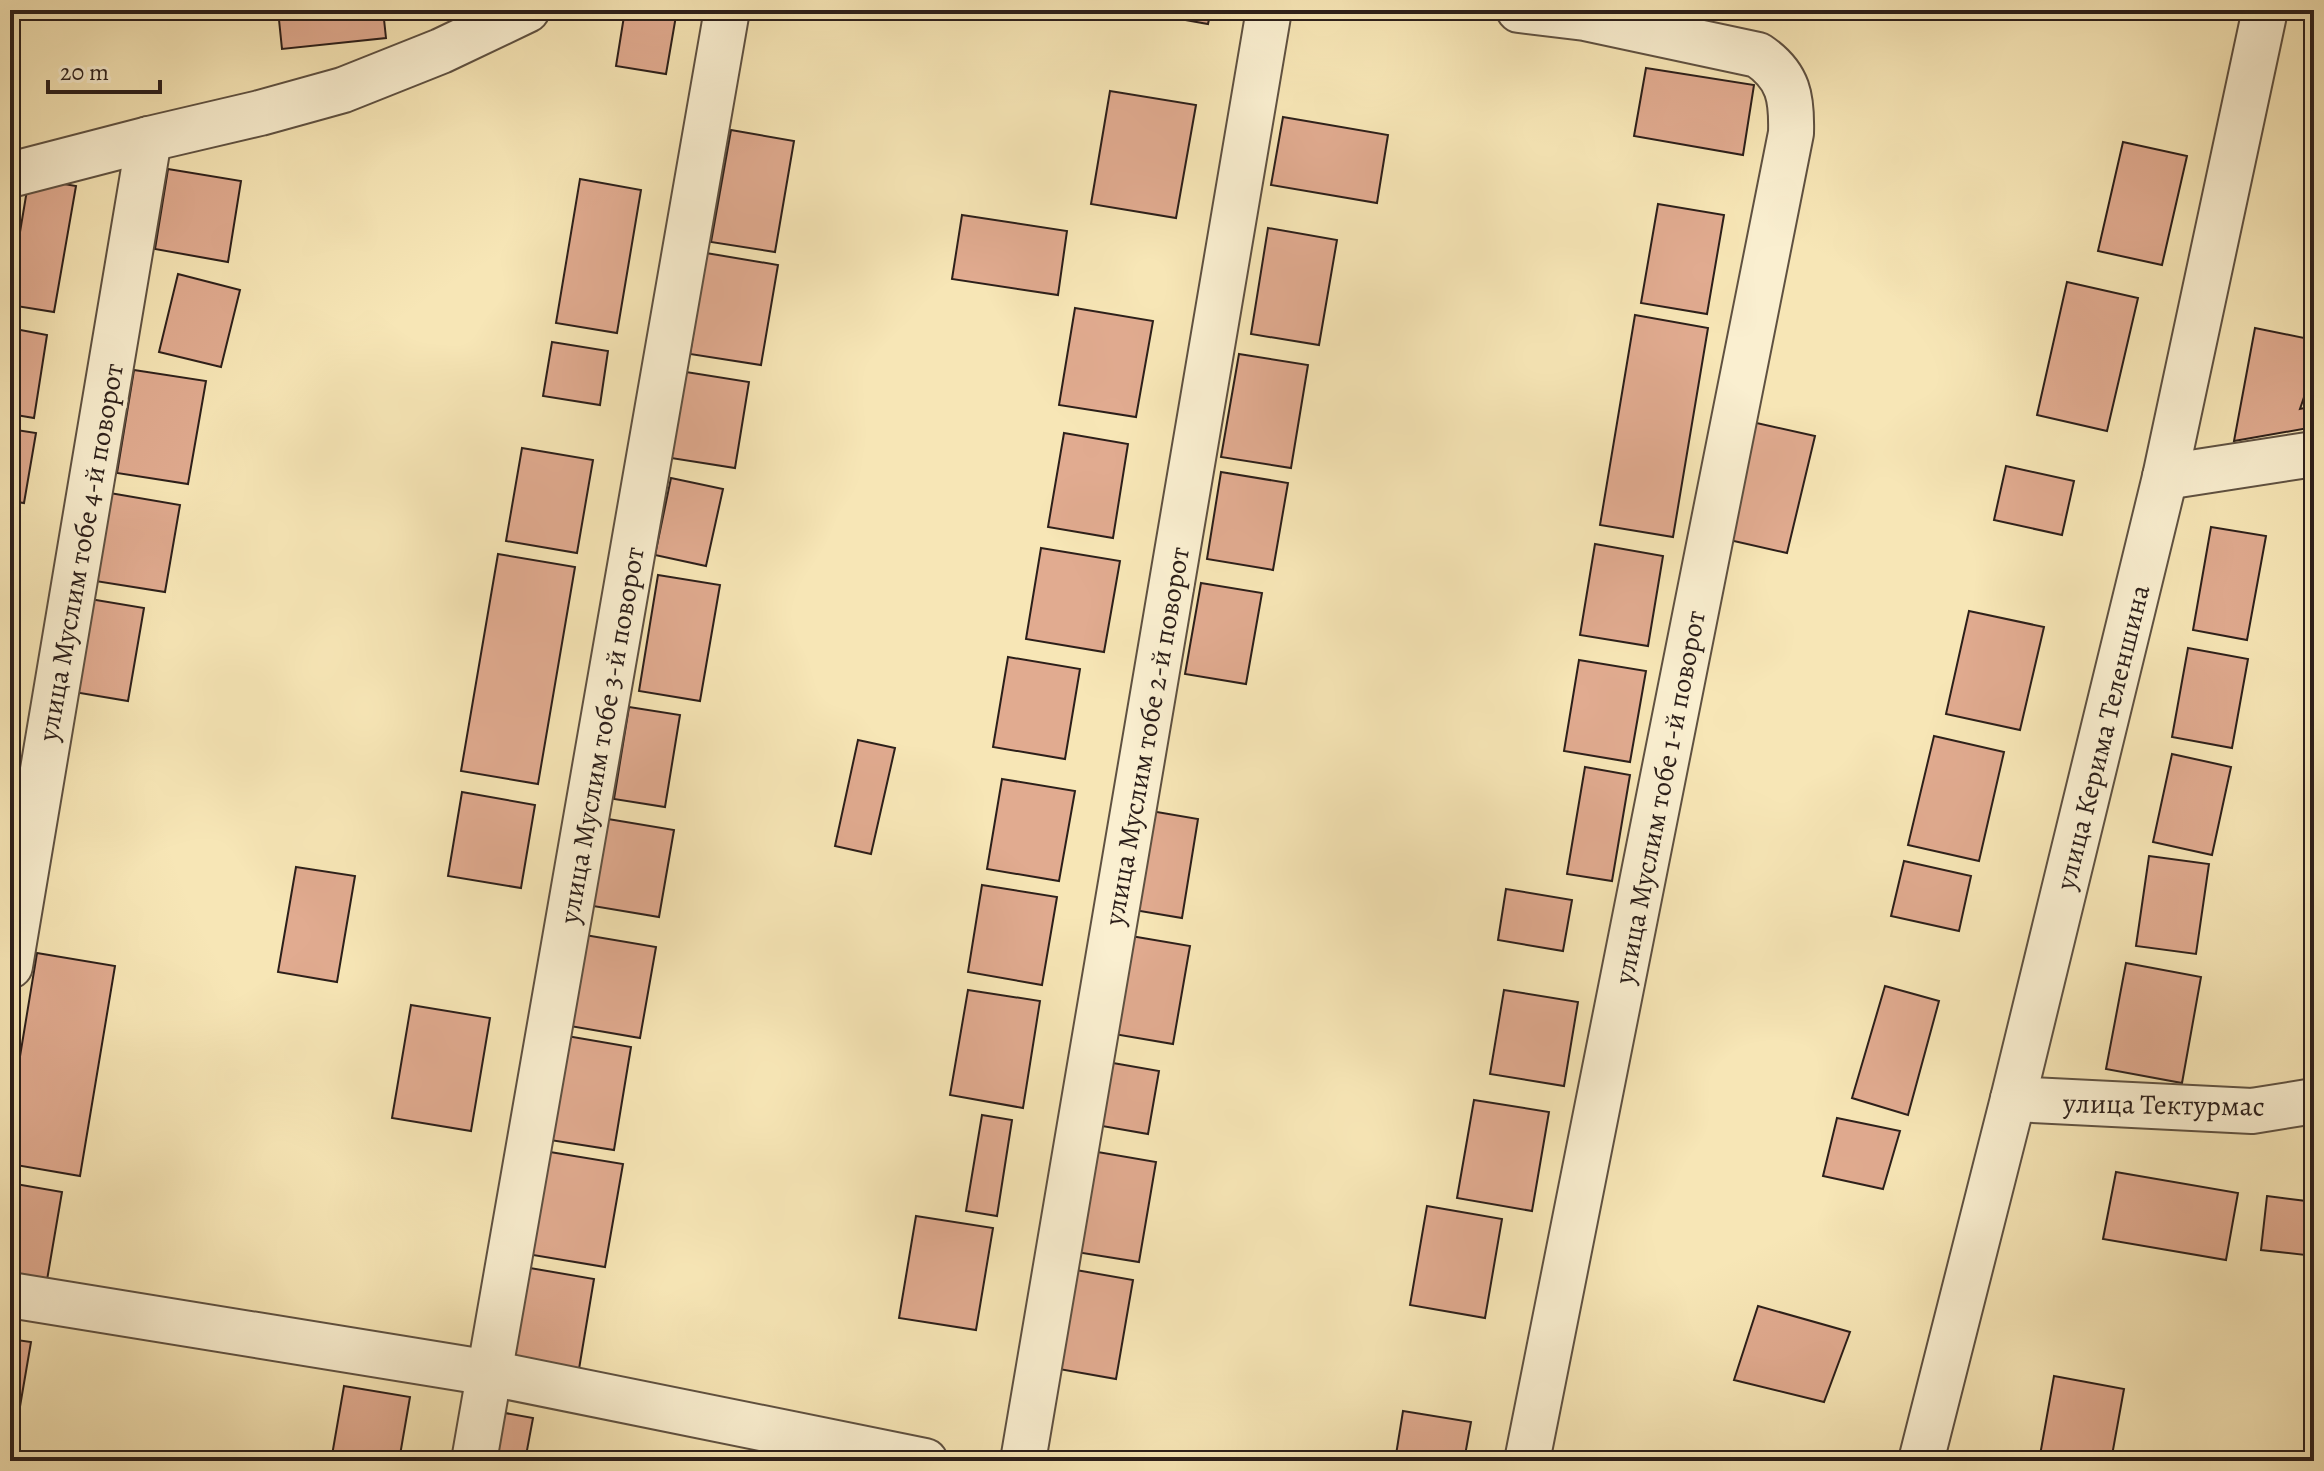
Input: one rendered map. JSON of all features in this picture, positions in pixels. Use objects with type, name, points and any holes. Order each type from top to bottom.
[{"type":"street","points":[[10,175],[343,90],[441,51],[527,10]]},
{"type":"street","name":"улица Муслим тобе 3-й поворот","points":[[474,1461],[727,10]]},
{"type":"street","name":"улица Муслим тобе 2-й поворот","points":[[1023,1461],[1269,10]]},
{"type":"street","name":"улица Муслим тобе 1-й поворот","points":[[1519,10],[1586,14],[1758,55],[1773,65],[1783,80],[1790,104],[1791,133],[1527,1461]]},
{"type":"street","name":"улица Керима Теленшина","points":[[1921,1461],[2165,477],[2265,10]]},
{"type":"street","name":"улица Муслим тобе 4-й поворот","points":[[10,966],[149,139]]},
{"type":"street","points":[[2165,477],[2314,454]]},
{"type":"street","name":"улица Тектурмас","points":[[2013,1099],[2252,1111],[2314,1101]]},
{"type":"street","points":[[10,1295],[490,1373],[925,1461]]},
{"type":"building","points":[[278,10],[383,10],[386,38],[282,49]]},
{"type":"building","points":[[625,10],[677,10],[666,74],[616,66]]},
{"type":"building","points":[[1146,10],[1211,10],[1208,24],[1146,13]]},
{"type":"building","points":[[1646,68],[1754,85],[1743,155],[1634,136]]},
{"type":"building","points":[[1110,91],[1196,105],[1176,218],[1091,204]]},
{"type":"building","points":[[1283,117],[1388,135],[1377,203],[1271,185]]},
{"type":"building","points":[[731,130],[794,141],[775,252],[711,242]]},
{"type":"building","points":[[2123,142],[2187,156],[2162,265],[2098,251]]},
{"type":"building","points":[[168,169],[241,181],[228,262],[155,249]]},
{"type":"building","points":[[29,178],[76,186],[54,312],[10,305]]},
{"type":"building","points":[[580,179],[641,190],[617,333],[556,323]]},
{"type":"building","points":[[1658,204],[1724,215],[1707,314],[1641,303]]},
{"type":"building","points":[[962,215],[1067,231],[1058,295],[952,279]]},
{"type":"building","points":[[1268,228],[1337,240],[1319,345],[1251,334]]},
{"type":"building","points":[[706,253],[778,265],[761,365],[690,354]]},
{"type":"building","points":[[178,274],[240,290],[221,367],[159,352]]},
{"type":"building","points":[[2067,282],[2138,298],[2107,431],[2037,415]]},
{"type":"building","points":[[1075,308],[1153,321],[1136,417],[1059,405]]},
{"type":"building","points":[[1635,315],[1708,328],[1673,537],[1600,525]]},
{"type":"building","points":[[10,328],[47,335],[34,418],[10,414]]},
{"type":"building","points":[[2255,328],[2314,340],[2314,368],[2300,409],[2314,406],[2314,427],[2234,441]]},
{"type":"building","points":[[552,342],[608,351],[600,405],[543,396]]},
{"type":"building","points":[[1239,354],[1308,365],[1291,468],[1221,457]]},
{"type":"building","points":[[134,370],[206,381],[188,484],[117,473]]},
{"type":"building","points":[[686,372],[749,382],[735,468],[671,458]]},
{"type":"building","points":[[1752,422],[1815,436],[1787,553],[1725,539]]},
{"type":"building","points":[[10,429],[36,433],[24,503],[10,501]]},
{"type":"building","points":[[1064,433],[1128,444],[1113,538],[1048,527]]},
{"type":"building","points":[[522,448],[593,460],[577,553],[506,541]]},
{"type":"building","points":[[2006,466],[2074,481],[2062,535],[1994,520]]},
{"type":"building","points":[[1221,472],[1288,483],[1273,570],[1207,559]]},
{"type":"building","points":[[671,478],[723,489],[706,566],[655,555]]},
{"type":"building","points":[[104,492],[180,505],[165,592],[89,580]]},
{"type":"building","points":[[2211,527],[2266,536],[2247,640],[2193,630]]},
{"type":"building","points":[[1595,544],[1663,556],[1648,646],[1580,635]]},
{"type":"building","points":[[1041,548],[1120,561],[1104,652],[1026,639]]},
{"type":"building","points":[[498,554],[575,567],[538,784],[461,771]]},
{"type":"building","points":[[658,575],[720,585],[700,701],[639,691]]},
{"type":"building","points":[[1201,583],[1262,593],[1246,684],[1185,674]]},
{"type":"building","points":[[84,598],[144,608],[128,701],[68,691]]},
{"type":"building","points":[[1969,611],[2044,627],[2020,730],[1946,714]]},
{"type":"building","points":[[2188,648],[2248,659],[2232,748],[2172,737]]},
{"type":"building","points":[[1008,657],[1080,669],[1065,759],[993,747]]},
{"type":"building","points":[[1579,660],[1646,671],[1630,762],[1564,751]]},
{"type":"building","points":[[629,707],[680,715],[665,807],[614,799]]},
{"type":"building","points":[[1934,736],[2004,752],[1979,861],[1908,845]]},
{"type":"building","points":[[858,740],[895,748],[871,854],[835,846]]},
{"type":"building","points":[[2172,754],[2231,767],[2212,855],[2153,842]]},
{"type":"building","points":[[1585,767],[1630,775],[1612,881],[1567,874]]},
{"type":"building","points":[[1002,779],[1075,791],[1059,881],[987,869]]},
{"type":"building","points":[[462,792],[535,805],[521,888],[448,876]]},
{"type":"building","points":[[1151,811],[1198,819],[1182,918],[1134,910]]},
{"type":"building","points":[[608,819],[674,830],[659,917],[593,906]]},
{"type":"building","points":[[2149,856],[2209,864],[2196,954],[2136,946]]},
{"type":"building","points":[[1904,861],[1971,876],[1959,931],[1891,916]]},
{"type":"building","points":[[296,867],[355,876],[337,982],[278,972]]},
{"type":"building","points":[[982,885],[1057,897],[1042,985],[968,972]]},
{"type":"building","points":[[1506,889],[1572,900],[1563,951],[1498,940]]},
{"type":"building","points":[[585,935],[656,947],[640,1038],[570,1026]]},
{"type":"building","points":[[1131,936],[1190,946],[1173,1044],[1114,1034]]},
{"type":"building","points":[[37,953],[115,966],[80,1176],[10,1164],[10,1117]]},
{"type":"building","points":[[2126,963],[2201,977],[2182,1083],[2106,1069]]},
{"type":"building","points":[[1885,986],[1939,1001],[1908,1115],[1852,1098]]},
{"type":"building","points":[[968,990],[1040,1001],[1023,1108],[950,1095]]},
{"type":"building","points":[[1504,990],[1578,1002],[1564,1086],[1490,1074]]},
{"type":"building","points":[[411,1005],[490,1018],[471,1131],[392,1118]]},
{"type":"building","points":[[567,1036],[631,1047],[614,1150],[550,1140]]},
{"type":"building","points":[[1113,1063],[1159,1071],[1148,1134],[1102,1126]]},
{"type":"building","points":[[1474,1100],[1549,1112],[1532,1211],[1457,1198]]},
{"type":"building","points":[[982,1115],[1012,1120],[997,1216],[966,1211]]},
{"type":"building","points":[[1837,1118],[1900,1131],[1883,1189],[1823,1176]]},
{"type":"building","points":[[1086,1150],[1156,1162],[1139,1262],[1070,1251]]},
{"type":"building","points":[[544,1151],[623,1164],[605,1267],[527,1254]]},
{"type":"building","points":[[2116,1172],[2238,1193],[2226,1260],[2103,1239]]},
{"type":"building","points":[[10,1183],[62,1192],[47,1280],[10,1274]]},
{"type":"building","points":[[2267,1196],[2314,1202],[2314,1256],[2261,1250]]},
{"type":"building","points":[[1427,1206],[1502,1219],[1485,1318],[1410,1305]]},
{"type":"building","points":[[916,1216],[993,1228],[976,1330],[899,1318]]},
{"type":"building","points":[[524,1267],[594,1279],[576,1387],[506,1375]]},
{"type":"building","points":[[1076,1270],[1133,1280],[1116,1379],[1059,1369]]},
{"type":"building","points":[[1758,1306],[1850,1332],[1824,1402],[1734,1380]]},
{"type":"building","points":[[10,1339],[31,1342],[17,1424],[10,1423]]},
{"type":"building","points":[[2054,1376],[2124,1389],[2111,1461],[2039,1461]]},
{"type":"building","points":[[344,1386],[410,1397],[399,1461],[331,1461]]},
{"type":"building","points":[[494,1411],[533,1418],[525,1461],[485,1461]]},
{"type":"building","points":[[1403,1411],[1471,1422],[1464,1461],[1395,1461]]}]
